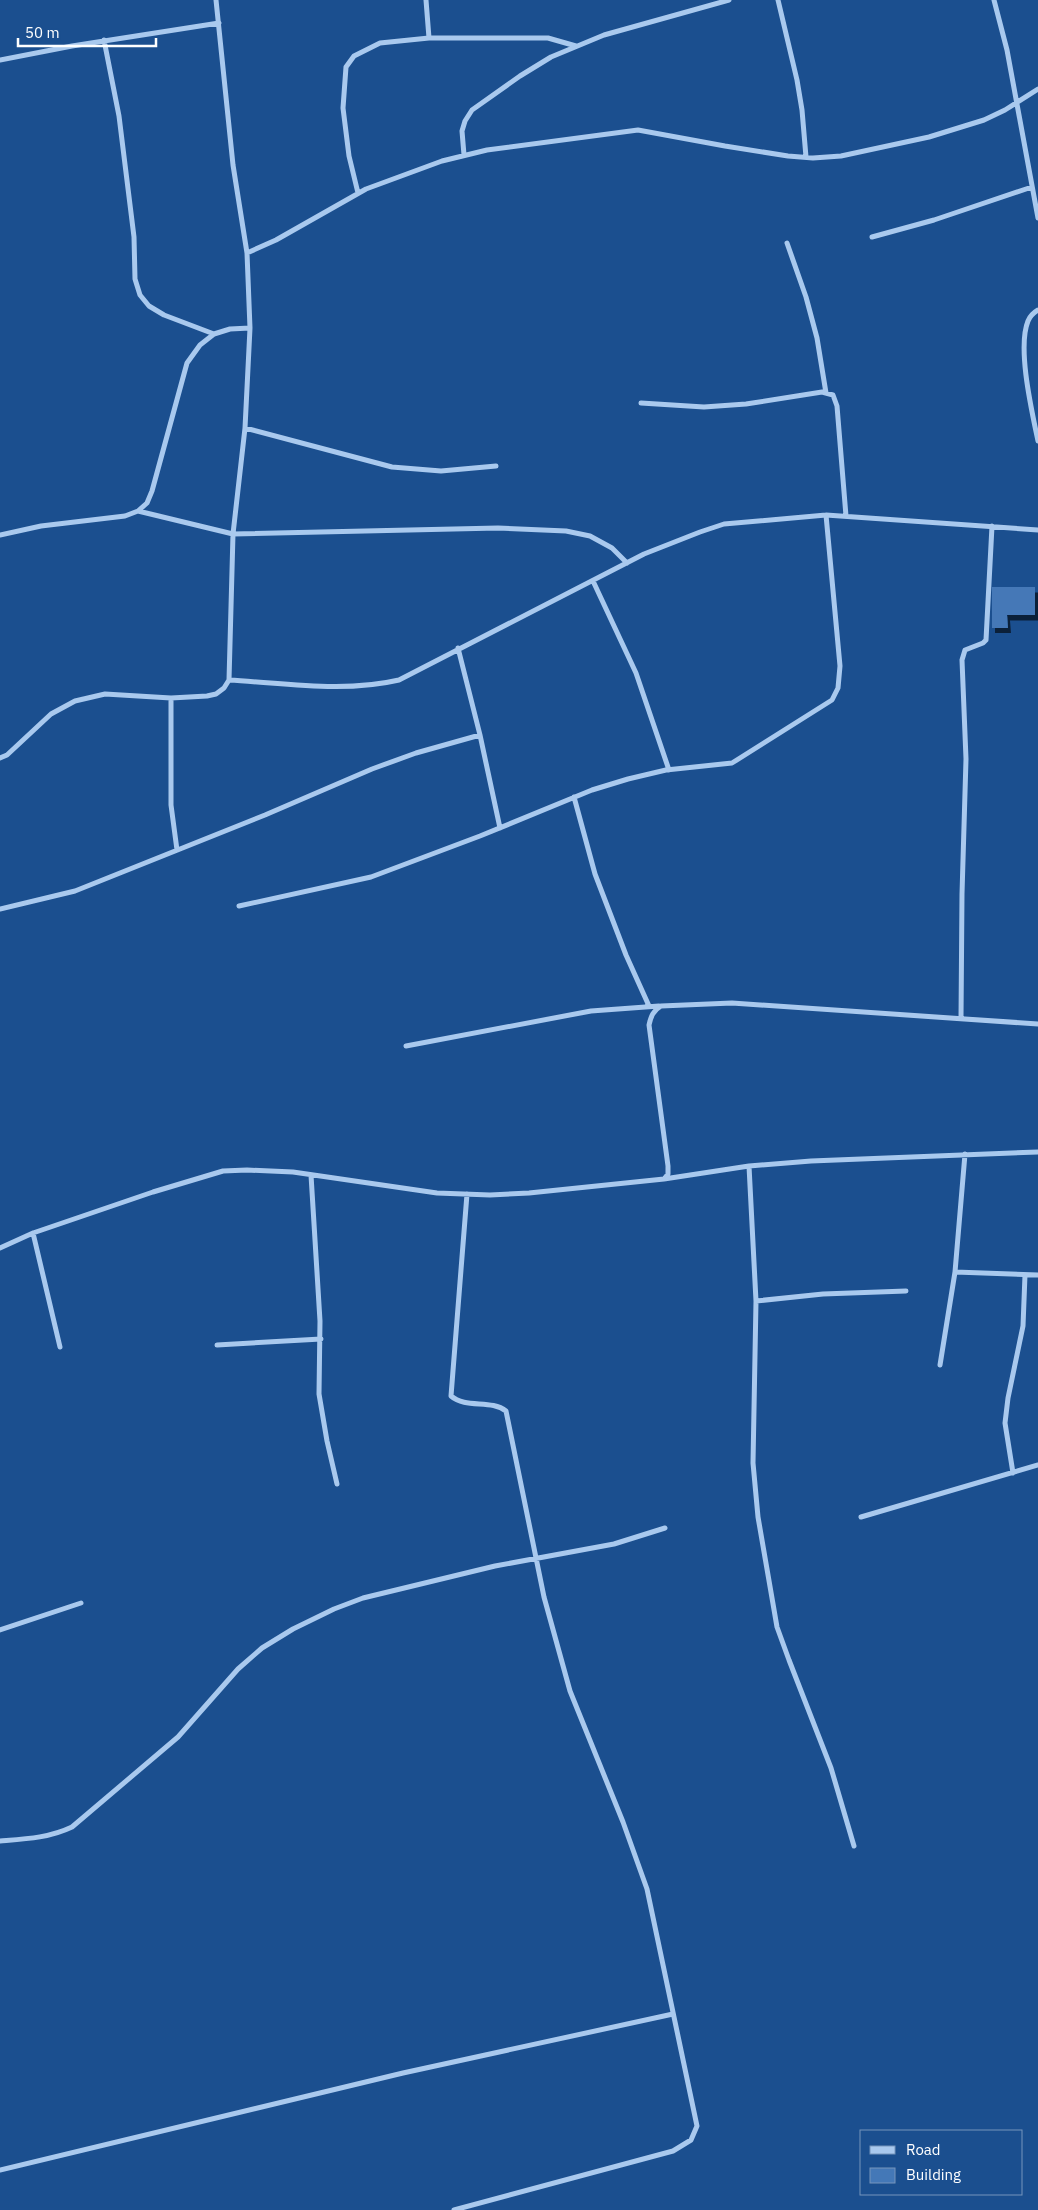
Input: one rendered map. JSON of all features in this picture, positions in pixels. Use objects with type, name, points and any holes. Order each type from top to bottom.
[{"type":"street","points":[[0,758],[6,755],[51,714],[75,702],[106,694],[171,698],[216,694],[224,688],[229,680],[233,534],[245,428],[250,328],[247,253],[233,165],[216,0]]},
{"type":"street","points":[[426,0],[430,38]]},
{"type":"street","points":[[464,155],[462,131],[465,121],[472,110],[520,76],[576,46],[604,36],[729,0]]},
{"type":"street","points":[[778,0],[797,80],[806,157]]},
{"type":"street","points":[[994,0],[1004,35],[1038,218]]},
{"type":"street","points":[[0,60],[104,40],[219,23]]},
{"type":"street","points":[[358,193],[344,130],[343,108],[346,68],[354,56],[380,43],[430,38],[548,38],[576,46]]},
{"type":"street","points":[[104,40],[119,116],[134,237],[134,279],[140,295],[149,306],[164,315],[214,334]]},
{"type":"street","points":[[247,253],[276,240],[358,193],[391,179],[464,155],[532,143],[638,130],[725,146],[806,157],[841,156],[928,138],[984,120],[1016,103],[1038,88]]},
{"type":"street","points":[[872,236],[960,213],[1032,187]]},
{"type":"street","points":[[787,242],[806,297],[817,338],[826,393]]},
{"type":"street","points":[[1038,310],[1031,315],[1027,322],[1024,348],[1031,411],[1038,441]]},
{"type":"street","points":[[0,535],[41,526],[125,516],[147,503],[152,491],[187,363],[200,345],[214,334],[230,329],[250,328]]},
{"type":"street","points":[[641,403],[704,407],[746,404],[826,393],[833,395],[837,406],[846,516]]},
{"type":"street","points":[[245,428],[392,467],[441,471],[496,466]]},
{"type":"street","points":[[138,510],[233,534],[498,528],[550,530],[590,536],[612,548],[626,563]]},
{"type":"street","points":[[239,906],[371,877],[500,828],[574,797],[628,779],[669,770],[732,764],[832,700],[836,695],[840,666],[826,515]]},
{"type":"street","points":[[229,680],[350,687],[399,680],[644,554],[724,524],[826,515],[1038,530]]},
{"type":"street","points":[[960,1018],[966,759],[962,660],[965,650],[984,643],[986,640],[992,526]]},
{"type":"street","points":[[593,581],[633,667],[669,770]]},
{"type":"street","points":[[458,648],[480,735],[500,828]]},
{"type":"street","points":[[171,698],[171,805],[177,850]]},
{"type":"street","points":[[0,909],[75,892],[372,770],[416,754],[480,735]]},
{"type":"street","points":[[574,797],[595,874],[626,955],[649,1006]]},
{"type":"street","points":[[406,1046],[591,1012],[704,1002],[1038,1024]]},
{"type":"street","points":[[661,1006],[655,1009],[650,1017],[650,1025],[668,1166],[668,1174],[664,1179]]},
{"type":"street","points":[[0,1248],[33,1233],[153,1192],[223,1172],[256,1170],[311,1175],[427,1192],[467,1194],[528,1193],[664,1179],[749,1166],[965,1154],[1038,1152]]},
{"type":"street","points":[[940,1365],[955,1272],[965,1154]]},
{"type":"street","points":[[749,1166],[756,1301],[754,1485],[768,1580],[788,1660],[831,1768],[854,1846]]},
{"type":"street","points":[[311,1175],[321,1339],[318,1366],[319,1394],[337,1484]]},
{"type":"street","points":[[454,2210],[673,2152],[691,2140],[697,2126],[647,1889],[623,1822],[570,1691],[535,1558],[506,1411],[498,1407],[460,1401],[451,1396],[467,1194]]},
{"type":"street","points":[[33,1233],[60,1347]]},
{"type":"street","points":[[955,1272],[1038,1275]]},
{"type":"street","points":[[1013,1473],[1005,1423],[1008,1398],[1023,1326],[1025,1275]]},
{"type":"street","points":[[756,1301],[824,1294],[906,1291]]},
{"type":"street","points":[[217,1345],[321,1339]]},
{"type":"street","points":[[861,1517],[1038,1465]]},
{"type":"street","points":[[0,1841],[43,1837],[57,1834],[72,1827],[178,1737],[238,1669],[262,1648],[293,1629],[334,1609],[363,1598],[409,1585],[535,1558],[599,1548],[665,1528]]},
{"type":"street","points":[[0,1630],[81,1603]]},
{"type":"street","points":[[0,2170],[403,2073],[674,2014]]},
{"type":"building","points":[[992,587],[1035,587],[1035,615],[1007,615],[1008,628],[992,628]]}]
